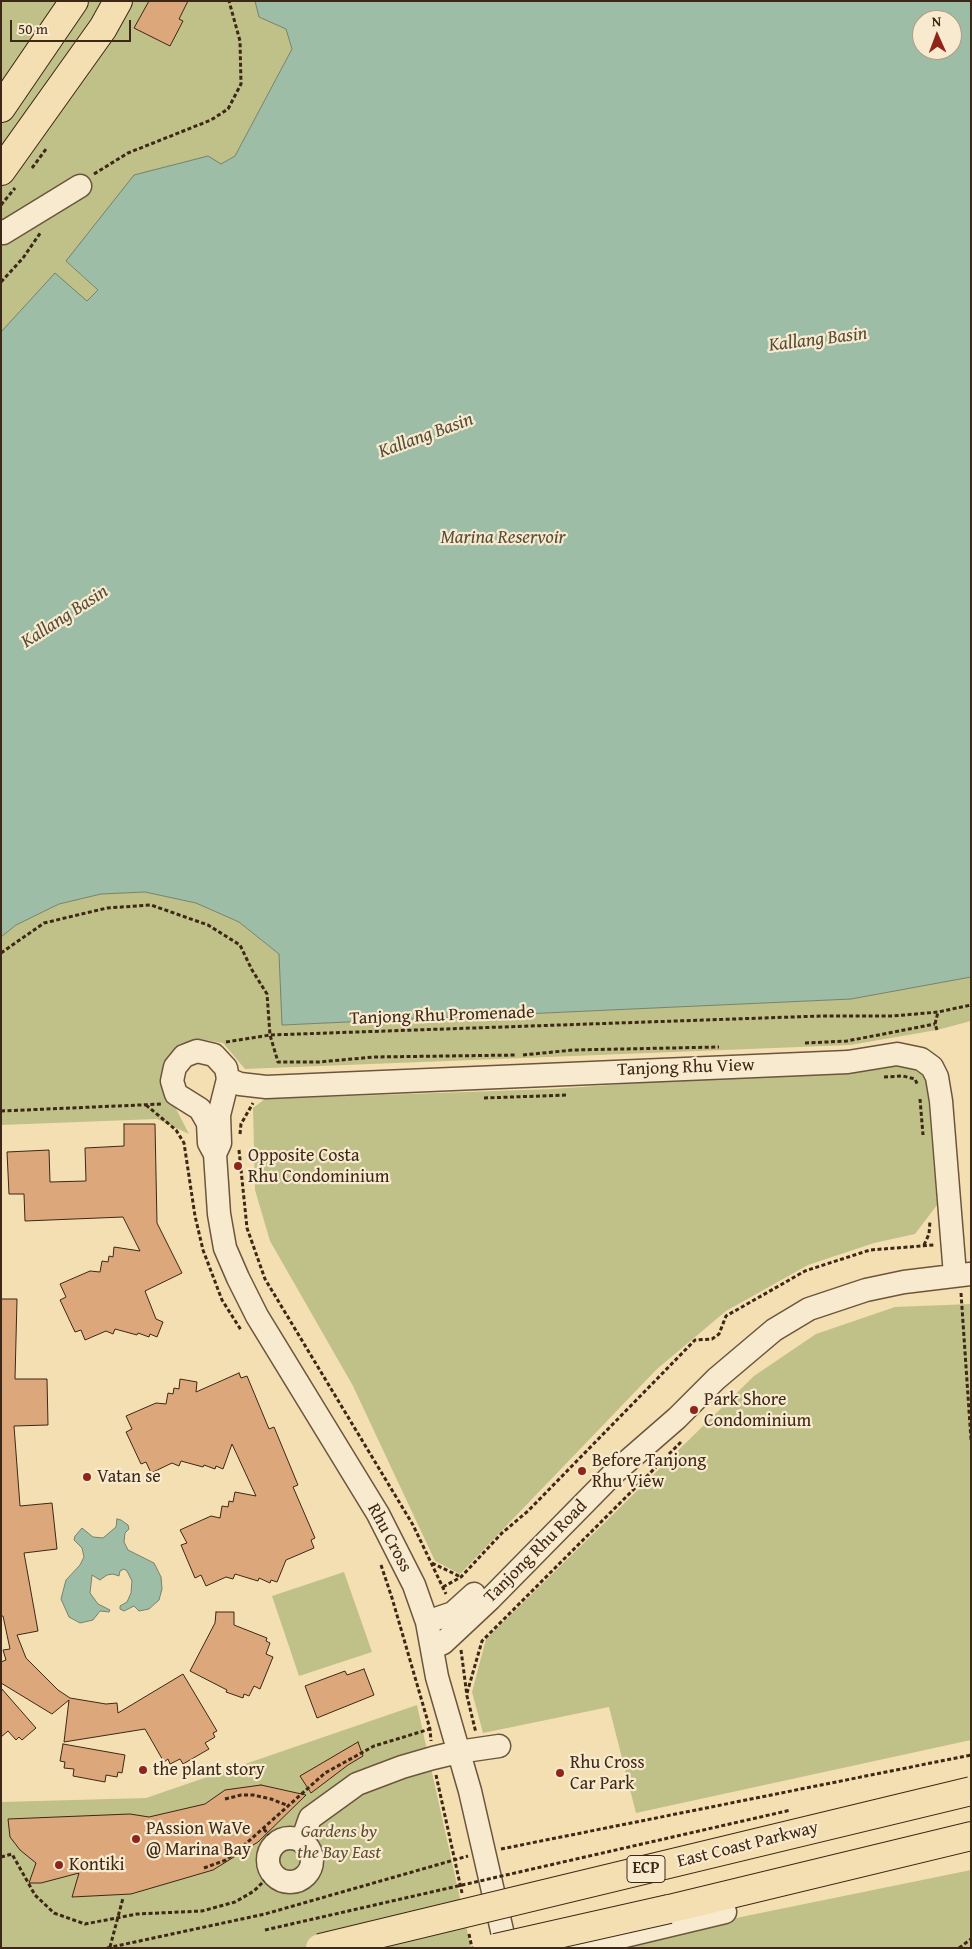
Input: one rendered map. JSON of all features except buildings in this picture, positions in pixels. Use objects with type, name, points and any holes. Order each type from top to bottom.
[{"type":"main road","points":[[1,108],[74,1]]},
{"type":"main road","points":[[1,171],[103,28],[118,1]]},
{"type":"main road","name":"East Coast Parkway","points":[[320,1948],[971,1791]]},
{"type":"main road","points":[[496,1948],[669,1909],[971,1836]]},
{"type":"street","points":[[1,231],[3,233],[80,186]]},
{"type":"street","points":[[197,1051],[214,1055],[226,1068],[228,1079]]},
{"type":"street","name":"Rhu Cross","points":[[197,1051],[184,1056],[175,1067],[172,1081],[176,1094],[187,1103],[200,1109],[208,1123],[209,1143],[215,1154],[219,1214],[226,1248],[238,1278],[257,1316],[378,1514],[414,1585],[427,1622],[438,1677],[470,1791],[506,1948]]},
{"type":"street","name":"Tanjong Rhu View","points":[[228,1079],[240,1084],[266,1086],[848,1062],[898,1054],[921,1059],[932,1067],[937,1077],[963,1273]]},
{"type":"street","name":"Rhu Cross","points":[[215,1154],[220,1143],[219,1115],[228,1079]]},
{"type":"street","name":"Tanjong Rhu Road","points":[[427,1622],[453,1613],[618,1451],[756,1326],[812,1295],[831,1288],[904,1272],[963,1273]]},
{"type":"street","name":"Tanjong Rhu Road","points":[[432,1648],[443,1643],[490,1599],[615,1472],[678,1418],[716,1379],[774,1330],[809,1309],[866,1290],[963,1273]]},
{"type":"street","points":[[302,1841],[310,1818],[356,1784],[433,1758],[499,1746]]},
{"type":"street","points":[[269,1836],[295,1838],[302,1841],[312,1853],[313,1861],[307,1875],[294,1882],[286,1882],[273,1874],[270,1868],[268,1855],[269,1836]]},
{"type":"street","points":[[575,1948],[725,1912]]},
{"type":"path","points":[[80,186],[98,171],[128,153],[210,120],[228,109],[241,84],[240,41],[229,1]]},
{"type":"path","points":[[1,282],[23,258],[44,228]]},
{"type":"path","points":[[1,954],[44,923],[107,908],[151,905],[208,925],[240,945],[252,970],[267,994],[270,1035],[278,1062],[319,1062],[374,1057],[518,1056],[573,1050],[709,1046],[727,1048]]},
{"type":"path","name":"Tanjong Rhu Promenade","points":[[197,1051],[224,1042],[270,1035],[821,1016],[893,1016],[938,1012],[971,1005]]},
{"type":"path","points":[[938,1012],[935,1024],[938,1030]]},
{"type":"path","points":[[803,1043],[847,1041],[935,1024]]},
{"type":"path","points":[[883,1077],[903,1076],[914,1079],[919,1086]]},
{"type":"path","points":[[477,1099],[576,1094]]},
{"type":"path","points":[[920,1096],[923,1135]]},
{"type":"path","points":[[1,1111],[187,1103]]},
{"type":"path","points":[[146,1105],[176,1130],[184,1143],[195,1216],[203,1250],[222,1300],[242,1332]]},
{"type":"path","points":[[924,1245],[929,1234],[929,1213]]},
{"type":"path","points":[[963,1273],[971,1440]]},
{"type":"path","points":[[444,1587],[461,1577],[502,1534],[528,1512],[635,1402]]},
{"type":"path","points":[[467,1696],[482,1641],[684,1439]]},
{"type":"path","points":[[379,1561],[392,1598],[430,1729],[433,1758],[455,1859]]},
{"type":"path","points":[[432,1563],[461,1577]]},
{"type":"path","points":[[123,1898],[109,1947],[265,1914],[455,1859],[971,1755]]},
{"type":"path","points":[[225,1799],[240,1795],[253,1795],[288,1806]]},
{"type":"path","points":[[266,1930],[797,1809]]},
{"type":"path","points":[[1,1857],[12,1854],[35,1895],[54,1913],[85,1924],[138,1914],[202,1911],[235,1902],[254,1891],[264,1881],[270,1868]]},
{"type":"path","points":[[959,1948],[971,1939]]},
{"type":"green space","points":[[1,1],[255,1],[259,17],[286,29],[292,49],[235,156],[66,261],[98,290],[87,301],[1,332]]},
{"type":"green space","points":[[145,892],[196,903],[239,922],[279,954],[283,1025],[851,999],[971,977],[971,1021],[937,1030],[850,1045],[245,1069],[223,1043],[200,1039],[179,1044],[166,1067],[167,1091],[189,1134],[157,1119],[1,1125],[1,937],[16,925],[59,904],[101,894]]},
{"type":"green space","points":[[905,1065],[926,1071],[937,1205],[915,1234],[874,1243],[808,1265],[726,1311],[657,1369],[460,1574],[435,1561],[353,1386],[270,1241],[255,1190],[253,1108],[265,1099],[552,1089]]},
{"type":"green space","points":[[971,1304],[971,1740],[636,1813],[609,1707],[483,1733],[472,1692],[486,1639],[754,1376],[816,1334],[895,1307]]},
{"type":"green space","points":[[344,1572],[372,1652],[299,1676],[272,1596]]},
{"type":"green space","name":"Gardens by the Bay East","points":[[417,1705],[471,1948],[1,1948],[1,1802],[146,1798]]},
{"type":"green space","points":[[971,1870],[971,1948],[592,1948],[736,1918]]},
{"type":"water","name":"Marina Reservoir","points":[[255,1],[971,1],[971,977],[851,999],[282,1025],[279,954],[239,922],[196,903],[145,892],[101,894],[59,904],[16,925],[1,937],[1,332],[55,273],[87,301],[98,290],[66,261],[134,175],[208,156],[221,164],[235,156],[292,49],[286,29],[259,17]]},
{"type":"water","points":[[117,1519],[128,1525],[129,1529],[125,1533],[124,1542],[128,1550],[154,1563],[161,1577],[162,1589],[159,1600],[149,1609],[139,1611],[134,1606],[124,1611],[120,1609],[120,1606],[127,1602],[131,1593],[132,1581],[127,1571],[124,1569],[120,1571],[119,1576],[107,1575],[100,1580],[92,1575],[90,1593],[98,1604],[110,1610],[109,1612],[100,1611],[93,1620],[80,1623],[69,1617],[61,1599],[66,1580],[80,1565],[84,1557],[82,1548],[74,1540],[75,1536],[82,1528],[93,1537],[103,1538],[116,1527]]},
{"type":"place","name":"Opposite Costa Rhu Condominium","points":[[238,1166]]},
{"type":"place","name":"Park Shore Condominium","points":[[694,1410]]},
{"type":"place","name":"Before Tanjong Rhu View","points":[[582,1471]]},
{"type":"place","name":"Vatan se","points":[[87,1477]]},
{"type":"place","name":"the plant story","points":[[143,1770]]},
{"type":"place","name":"Rhu Cross Car Park","points":[[560,1773]]},
{"type":"place","name":"PAssion WaVe @ Marina Bay","points":[[136,1839]]},
{"type":"place","name":"Kontiki","points":[[59,1865]]},
{"type":"water label","name":"Kallang Basin","points":[[818,340]]},
{"type":"water label","name":"Kallang Basin","points":[[426,436]]},
{"type":"water label","name":"Kallang Basin","points":[[65,617]]}]
